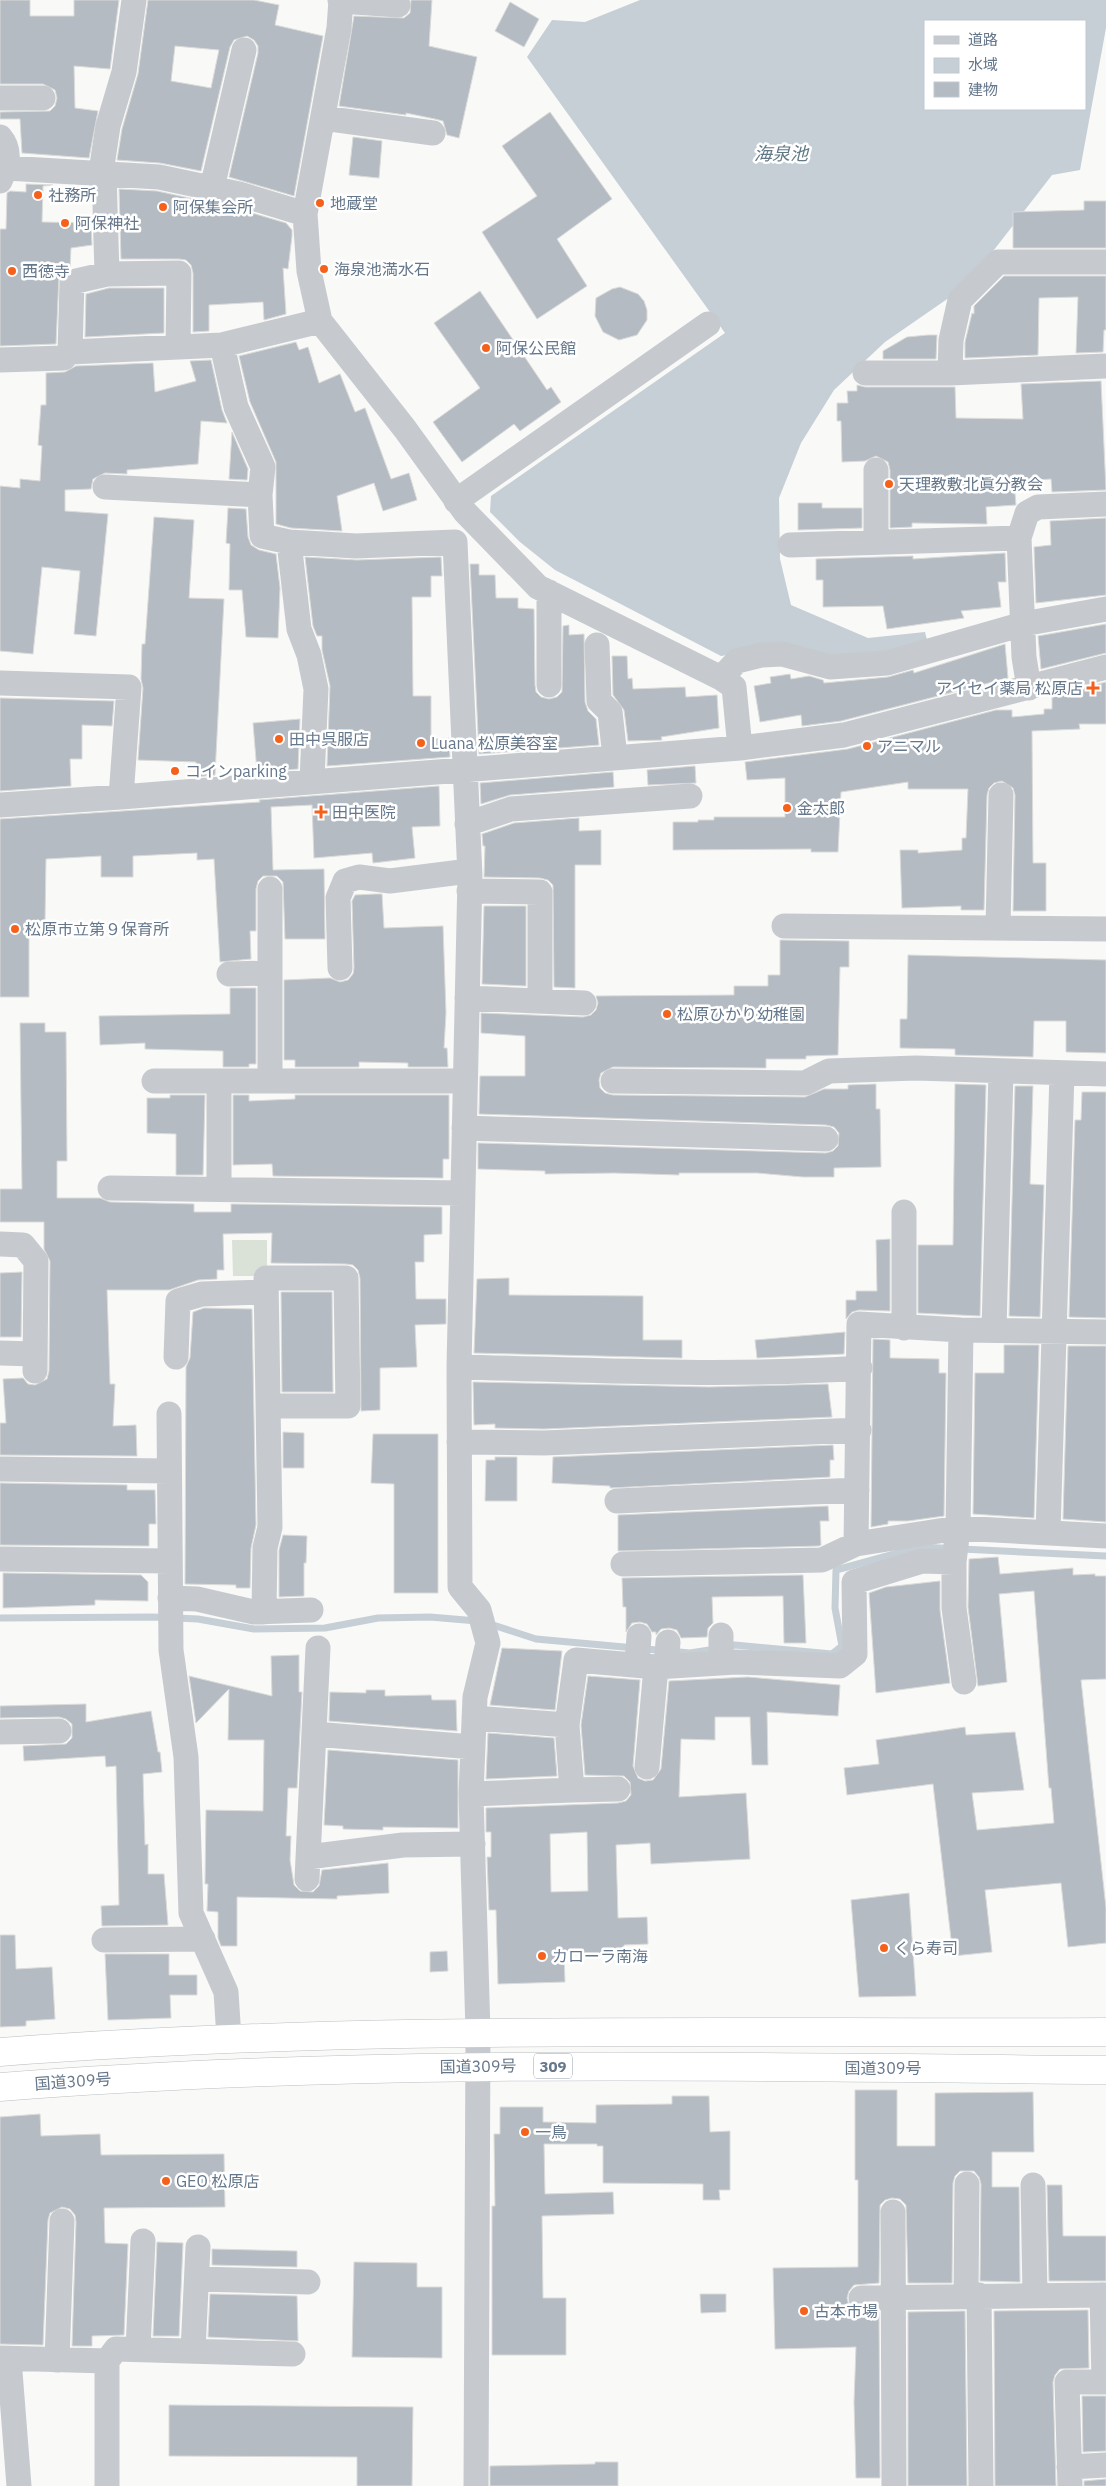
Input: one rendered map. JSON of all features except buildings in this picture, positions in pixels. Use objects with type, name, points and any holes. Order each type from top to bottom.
[{"type":"highway","name":"国道309号","points":[[0,2052],[229,2038],[478,2032],[1106,2032]]},
{"type":"highway","name":"国道309号","points":[[0,2087],[109,2078],[477,2066],[1106,2070]]},
{"type":"street","points":[[107,274],[102,172],[108,126],[124,72],[134,0]]},
{"type":"street","points":[[398,5],[340,0],[339,28],[305,214],[316,244],[309,271],[320,321],[405,429],[456,501],[476,525],[538,587],[721,678],[734,687],[740,748]]},
{"type":"street","points":[[212,188],[244,50]]},
{"type":"street","points":[[0,98],[43,98]]},
{"type":"street","points":[[323,118],[433,133]]},
{"type":"street","points":[[0,137],[4,142],[9,162],[3,175],[102,172],[159,177],[212,188],[305,214]]},
{"type":"street","points":[[950,373],[951,340],[960,300],[998,262],[1106,262]]},
{"type":"street","points":[[70,352],[72,282],[107,274],[179,273],[178,347]]},
{"type":"street","points":[[0,360],[64,358],[70,352],[222,345],[320,321]]},
{"type":"street","points":[[456,501],[708,324]]},
{"type":"street","points":[[222,345],[236,407],[262,467],[260,495],[262,536],[289,542],[356,546],[455,542],[469,881],[459,1367],[460,1587],[479,1610],[488,1643],[475,1697],[471,1794],[478,2032],[476,2486]]},
{"type":"street","points":[[865,373],[950,373],[1106,366]]},
{"type":"street","points":[[876,470],[876,542]]},
{"type":"street","points":[[105,487],[260,495]]},
{"type":"street","points":[[1029,688],[1024,657],[1019,538],[1027,513],[1038,507],[1106,504]]},
{"type":"street","points":[[790,545],[1019,538]]},
{"type":"street","points":[[289,542],[300,629],[309,655],[316,689],[312,780]]},
{"type":"street","points":[[549,592],[549,685]]},
{"type":"street","points":[[721,678],[737,661],[762,655],[782,654],[830,667],[865,666],[887,663],[1023,624],[1106,610]]},
{"type":"street","points":[[598,645],[599,701],[610,712],[615,757]]},
{"type":"street","points":[[0,805],[740,748],[844,735],[1106,667]]},
{"type":"street","points":[[0,683],[129,686],[121,797]]},
{"type":"street","points":[[998,927],[1001,795]]},
{"type":"street","points":[[466,824],[510,809],[690,796]]},
{"type":"street","points":[[340,968],[338,898],[345,881],[359,876],[390,882],[469,881],[540,892],[540,1002]]},
{"type":"street","points":[[270,890],[270,1081]]},
{"type":"street","points":[[784,926],[1106,929]]},
{"type":"street","points":[[229,974],[270,973]]},
{"type":"street","points":[[467,998],[584,1003]]},
{"type":"street","points":[[613,1081],[805,1083],[829,1071],[916,1068],[1106,1074]]},
{"type":"street","points":[[994,1330],[1001,1071]]},
{"type":"street","points":[[1048,1533],[1062,1073]]},
{"type":"street","points":[[154,1081],[465,1081]]},
{"type":"street","points":[[219,1081],[219,1189]]},
{"type":"street","points":[[464,1128],[826,1139]]},
{"type":"street","points":[[110,1188],[462,1193]]},
{"type":"street","points":[[904,1212],[904,1328]]},
{"type":"street","points":[[0,1244],[24,1244],[36,1262],[35,1362],[0,1353]]},
{"type":"street","points":[[264,1612],[265,1548],[270,1527],[266,1292],[266,1278],[346,1278],[348,1406],[268,1406]]},
{"type":"street","points":[[176,1357],[178,1301],[202,1294],[266,1292]]},
{"type":"street","points":[[856,1544],[860,1368],[859,1324],[961,1330],[1106,1332]]},
{"type":"street","points":[[961,1330],[954,1608],[964,1682]]},
{"type":"street","points":[[459,1367],[731,1373],[860,1368]]},
{"type":"street","points":[[168,1414],[171,1633],[186,1758],[191,1913],[226,1992],[229,2038]]},
{"type":"street","points":[[460,1442],[544,1443],[858,1430]]},
{"type":"street","points":[[0,1469],[169,1471]]},
{"type":"street","points":[[617,1501],[857,1490]]},
{"type":"street","points":[[623,1564],[822,1560],[856,1544],[957,1531],[1106,1536]]},
{"type":"street","points":[[0,1559],[170,1561]]},
{"type":"street","points":[[572,1790],[567,1725],[576,1660],[653,1666],[720,1663],[840,1666],[855,1654],[854,1582],[922,1561],[954,1561]]},
{"type":"street","points":[[170,1600],[196,1599],[254,1612],[311,1610]]},
{"type":"street","points":[[720,1635],[720,1663]]},
{"type":"street","points":[[639,1636],[653,1666],[647,1767]]},
{"type":"street","points":[[653,1666],[668,1642]]},
{"type":"street","points":[[318,1648],[307,1868],[403,1845],[473,1844]]},
{"type":"street","points":[[474,1718],[567,1725]]},
{"type":"street","points":[[0,1732],[59,1731]]},
{"type":"street","points":[[314,1734],[473,1747]]},
{"type":"street","points":[[471,1794],[618,1789]]},
{"type":"street","points":[[104,1940],[203,1939]]},
{"type":"street","points":[[967,2184],[981,2486]]},
{"type":"street","points":[[1033,2185],[1034,2295]]},
{"type":"street","points":[[893,2212],[894,2486]]},
{"type":"street","points":[[57,2360],[62,2221]]},
{"type":"street","points":[[138,2350],[143,2242]]},
{"type":"street","points":[[193,2351],[198,2247]]},
{"type":"street","points":[[196,2279],[308,2282]]},
{"type":"street","points":[[861,2298],[894,2296],[1104,2295],[1105,2382],[1067,2382],[1070,2476],[1106,2465]]},
{"type":"street","points":[[107,2486],[107,2362],[116,2349],[294,2354]]},
{"type":"street","points":[[20,2486],[5,2358],[107,2362]]},
{"type":"shaded area","points":[[232,1240],[267,1240],[267,1265],[257,1276],[233,1276]]},
{"type":"water","name":"海泉池","points":[[640,0],[1106,0],[1106,28],[1080,170],[1052,175],[966,286],[885,342],[834,390],[801,443],[779,498],[780,559],[791,605],[868,638],[925,632],[928,644],[857,660],[764,649],[721,656],[555,570],[520,542],[490,512],[491,496],[725,333],[527,57],[552,20],[585,22]]},
{"type":"waterway","points":[[726,1647],[735,1645],[832,1654],[842,1646],[835,1608],[836,1570],[920,1547],[1106,1556]]},
{"type":"waterway","points":[[0,1618],[153,1617],[198,1619],[254,1629],[325,1628],[378,1618],[430,1617],[477,1621]]},
{"type":"waterway","points":[[490,1624],[536,1639],[690,1653],[716,1649]]},
{"type":"place","name":"社務所","points":[[38,195]]},
{"type":"place","name":"地蔵堂","points":[[320,203]]},
{"type":"place","name":"阿保集会所","points":[[163,207]]},
{"type":"place","name":"阿保神社","points":[[65,223]]},
{"type":"place","name":"海泉池満水石","points":[[324,269]]},
{"type":"place","name":"西徳寺","points":[[12,271]]},
{"type":"place","name":"阿保公民館","points":[[486,348]]},
{"type":"place","name":"天理教敷北眞分教会","points":[[889,484]]},
{"type":"place","name":"アイセイ薬局 松原店","points":[[1093,688]]},
{"type":"place","name":"田中呉服店","points":[[279,739]]},
{"type":"place","name":"Luana 松原美容室","points":[[421,743]]},
{"type":"place","name":"アニマル","points":[[867,746]]},
{"type":"place","name":"コインparking","points":[[175,771]]},
{"type":"place","name":"金太郎","points":[[787,808]]},
{"type":"place","name":"田中医院","points":[[321,812]]},
{"type":"place","name":"松原市立第９保育所","points":[[15,929]]},
{"type":"place","name":"松原ひかり幼稚園","points":[[667,1014]]},
{"type":"place","name":"くら寿司","points":[[884,1948]]},
{"type":"place","name":"カローラ南海","points":[[542,1956]]},
{"type":"place","name":"一鳥","points":[[525,2132]]},
{"type":"place","name":"GEO 松原店","points":[[166,2181]]},
{"type":"place","name":"古本市場","points":[[804,2311]]}]
